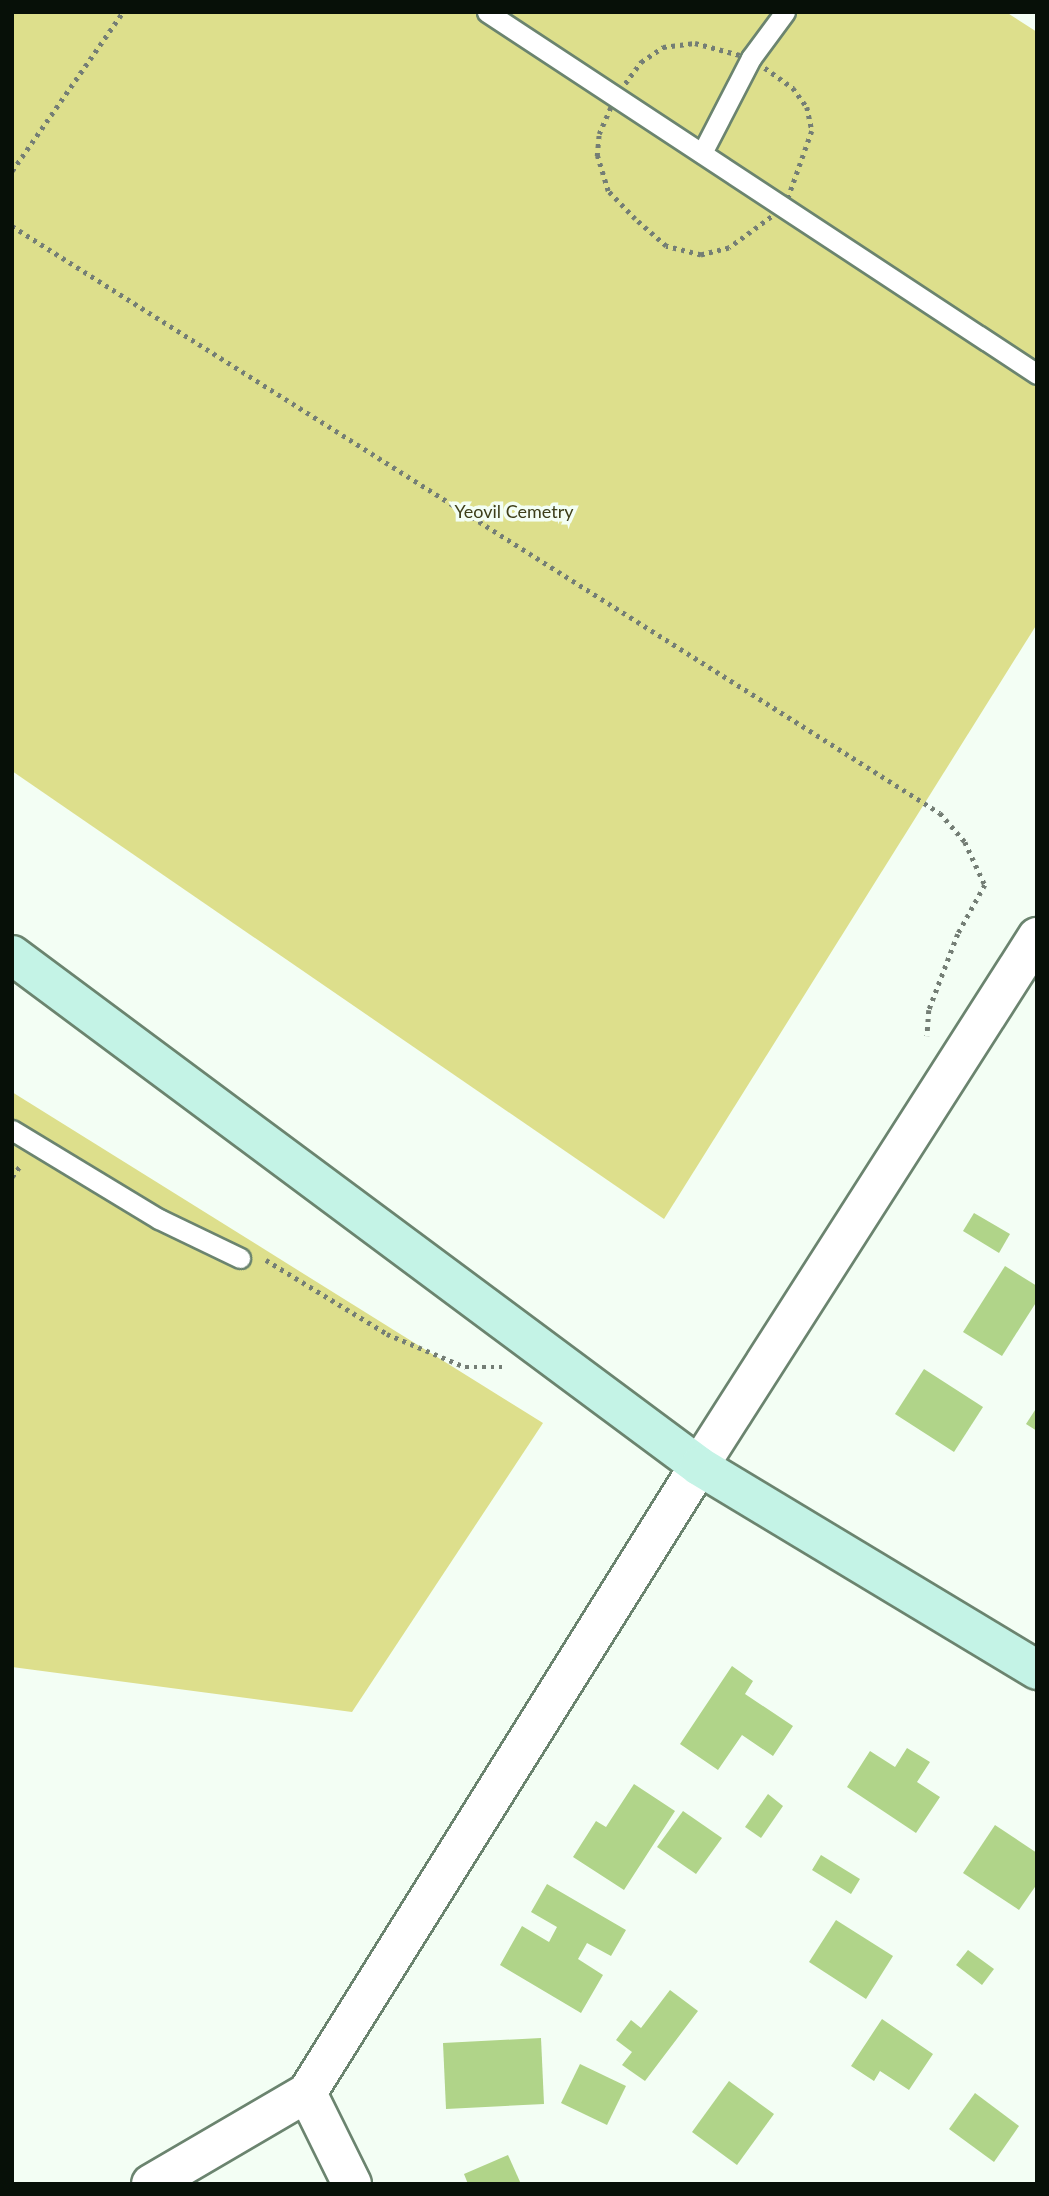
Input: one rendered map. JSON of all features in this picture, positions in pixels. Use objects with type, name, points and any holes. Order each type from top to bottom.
[{"type":"street","points":[[151,2184],[307,2093],[699,1466],[1037,937]]},
{"type":"street","points":[[12,955],[699,1466],[1037,1670]]},
{"type":"street","points":[[307,2093],[352,2184]]},
{"type":"lane","points":[[487,12],[1037,374]]},
{"type":"lane","points":[[702,153],[751,58],[785,12]]},
{"type":"lane","points":[[12,1130],[159,1220],[240,1258]]},
{"type":"path","points":[[12,171],[123,12]]},
{"type":"path","points":[[615,97],[599,134],[597,156],[608,191],[666,246],[701,255],[729,248],[785,207]]},
{"type":"path","points":[[12,226],[940,813],[965,842],[985,885],[958,934],[929,1010],[927,1038],[941,1088]]},
{"type":"path","points":[[240,1258],[277,1263],[387,1334],[465,1367],[566,1367]]},
{"type":"green space","name":"Yeovil Cemetry","points":[[12,12],[1006,12],[1037,32],[1037,624],[664,1219],[12,771]]},
{"type":"green space","points":[[12,1092],[543,1423],[352,1712],[12,1667]]},
{"type":"building","points":[[974,1213],[1010,1234],[999,1253],[963,1231]]},
{"type":"building","points":[[1005,1266],[1037,1286],[1037,1301],[1002,1356],[963,1332]]},
{"type":"building","points":[[924,1369],[983,1407],[954,1452],[895,1414]]},
{"type":"building","points":[[1037,1407],[1037,1431],[1026,1424]]},
{"type":"building","points":[[732,1666],[753,1681],[745,1694],[793,1726],[773,1756],[742,1735],[718,1770],[680,1744]]},
{"type":"building","points":[[907,1748],[930,1762],[917,1782],[940,1797],[916,1833],[847,1787],[870,1751],[895,1767]]},
{"type":"building","points":[[634,1784],[675,1811],[624,1890],[573,1857],[596,1821],[606,1827]]},
{"type":"building","points":[[768,1794],[783,1806],[761,1838],[745,1827]]},
{"type":"building","points":[[683,1811],[722,1838],[696,1874],[657,1847]]},
{"type":"building","points":[[995,1825],[1037,1853],[1037,1884],[1019,1910],[963,1873]]},
{"type":"building","points":[[821,1855],[860,1879],[851,1894],[812,1870]]},
{"type":"building","points":[[547,1884],[626,1930],[611,1956],[587,1943],[578,1959],[603,1975],[581,2013],[500,1965],[522,1926],[549,1942],[557,1927],[531,1912]]},
{"type":"building","points":[[836,1920],[893,1956],[866,1999],[809,1962]]},
{"type":"building","points":[[968,1950],[994,1969],[982,1985],[956,1965]]},
{"type":"building","points":[[670,1990],[698,2011],[645,2081],[622,2065],[632,2052],[616,2040],[631,2020],[641,2028]]},
{"type":"building","points":[[882,2019],[933,2054],[909,2090],[880,2071],[874,2081],[851,2066]]},
{"type":"building","points":[[541,2038],[544,2104],[446,2109],[443,2043]]},
{"type":"building","points":[[580,2064],[626,2086],[607,2125],[561,2103]]},
{"type":"building","points":[[729,2081],[774,2114],[737,2165],[692,2132]]},
{"type":"building","points":[[975,2093],[1019,2126],[994,2162],[949,2129]]},
{"type":"building","points":[[508,2155],[521,2184],[468,2184],[464,2174]]}]
